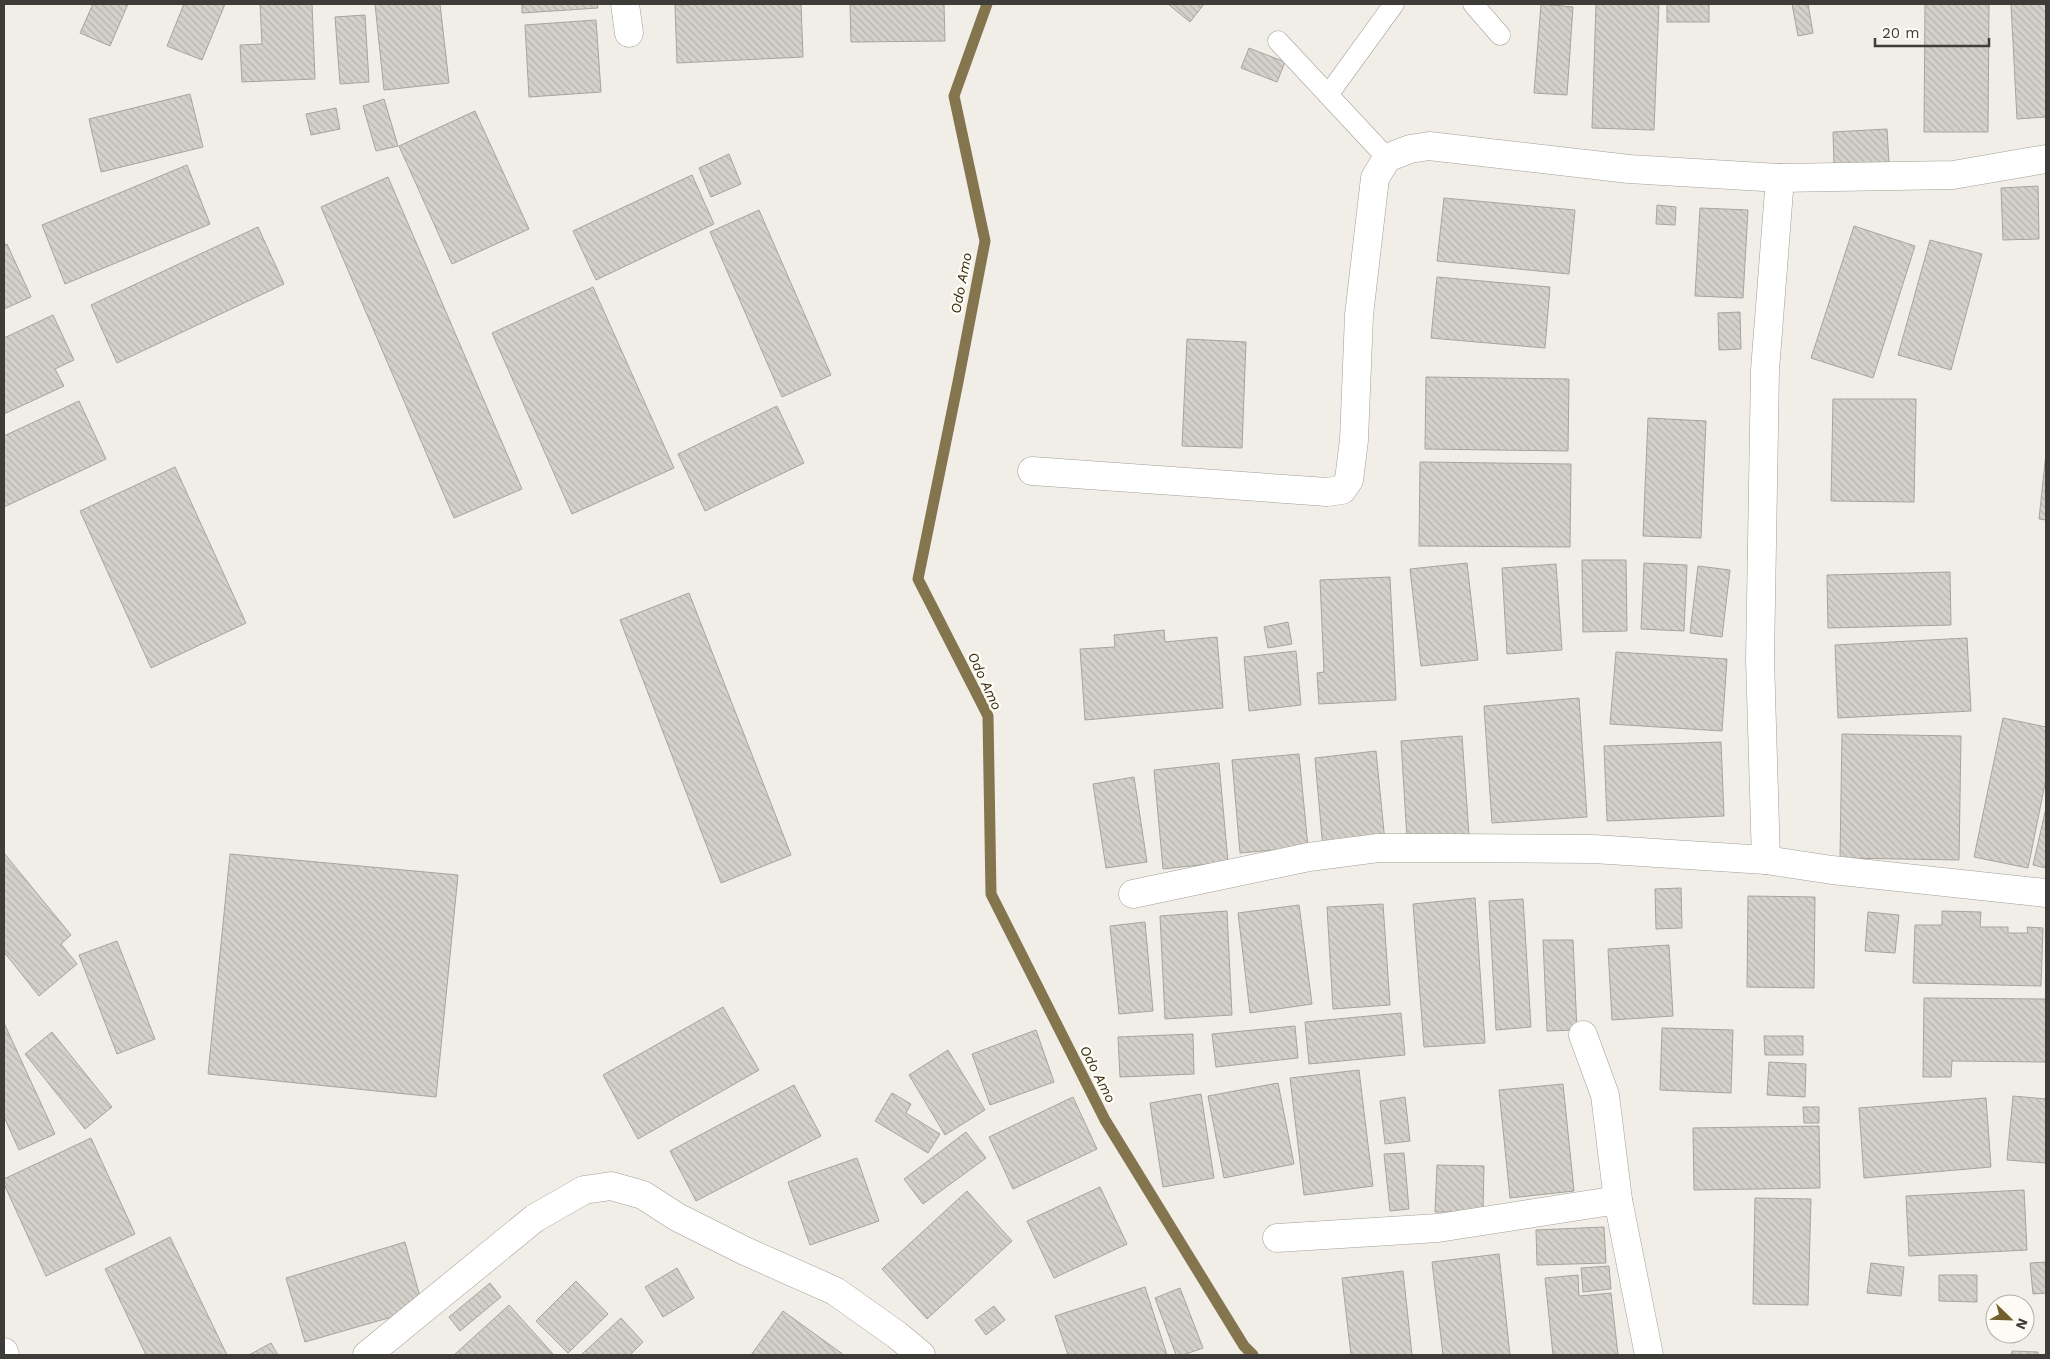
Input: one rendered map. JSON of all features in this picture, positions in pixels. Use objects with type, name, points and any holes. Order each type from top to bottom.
[{"type":"street","points":[[624,4],[629,33]]},
{"type":"street","points":[[1032,471],[1327,492],[1342,490],[1349,480],[1354,440],[1359,315],[1375,178],[1387,158],[1410,149],[1429,146],[1629,168],[1780,178],[1953,175],[2046,159]]},
{"type":"street","points":[[1766,860],[1760,658],[1764,370],[1780,178]]},
{"type":"street","points":[[1133,894],[1309,857],[1378,848],[1593,849],[1766,860],[1832,870],[2046,893]]},
{"type":"street","points":[[1583,1034],[1605,1095],[1618,1200],[1649,1355]]},
{"type":"street","points":[[367,1355],[535,1218],[584,1190],[610,1186],[643,1195],[686,1222],[745,1251],[835,1290],[921,1355]]},
{"type":"street","points":[[1277,1238],[1438,1228],[1618,1200]]},
{"type":"lane","points":[[1328,95],[1394,4]]},
{"type":"lane","points":[[1474,4],[1500,34]]},
{"type":"lane","points":[[1278,41],[1387,158]]},
{"type":"building","points":[[93,4],[128,4],[110,46],[80,33]]},
{"type":"building","points":[[184,4],[225,4],[202,60],[167,46]]},
{"type":"building","points":[[260,4],[312,4],[315,79],[242,82],[240,45],[262,44]]},
{"type":"building","points":[[375,4],[440,4],[449,83],[384,90]]},
{"type":"building","points":[[522,4],[597,4],[598,8],[522,13]]},
{"type":"building","points":[[801,4],[803,57],[677,63],[675,5]]},
{"type":"building","points":[[850,4],[944,4],[945,41],[851,42]]},
{"type":"building","points":[[1168,4],[1204,4],[1190,22]]},
{"type":"building","points":[[1541,4],[1573,7],[1567,95],[1534,93]]},
{"type":"building","points":[[1596,4],[1659,4],[1654,130],[1592,128]]},
{"type":"building","points":[[1667,4],[1709,4],[1709,22],[1667,22]]},
{"type":"building","points":[[1792,4],[1808,4],[1813,33],[1798,36]]},
{"type":"building","points":[[1925,4],[1989,4],[1988,132],[1924,132]]},
{"type":"building","points":[[2011,4],[2046,4],[2046,117],[2017,119]]},
{"type":"building","points":[[365,15],[369,82],[340,84],[335,17]]},
{"type":"building","points":[[596,20],[601,92],[529,97],[525,25]]},
{"type":"building","points":[[1249,48],[1285,62],[1277,82],[1241,68]]},
{"type":"building","points":[[190,94],[203,147],[101,172],[89,119]]},
{"type":"building","points":[[384,99],[398,146],[376,151],[363,106]]},
{"type":"building","points":[[336,108],[340,129],[311,135],[306,114]]},
{"type":"building","points":[[475,111],[529,229],[452,264],[399,146]]},
{"type":"building","points":[[1887,129],[1889,163],[1834,165],[1833,132]]},
{"type":"building","points":[[729,154],[741,184],[711,197],[699,168]]},
{"type":"building","points":[[187,165],[210,224],[65,284],[42,225]]},
{"type":"building","points":[[692,175],[714,224],[596,280],[573,231]]},
{"type":"building","points":[[388,177],[522,489],[454,518],[321,207]]},
{"type":"building","points":[[2038,186],[2039,239],[2003,240],[2001,188]]},
{"type":"building","points":[[1444,198],[1575,210],[1569,274],[1437,261]]},
{"type":"building","points":[[1657,205],[1676,207],[1675,225],[1656,224]]},
{"type":"building","points":[[1700,208],[1748,210],[1743,298],[1695,296]]},
{"type":"building","points":[[759,210],[831,375],[782,397],[710,232]]},
{"type":"building","points":[[1854,226],[1915,246],[1873,378],[1811,358]]},
{"type":"building","points":[[258,227],[284,284],[117,363],[91,305]]},
{"type":"building","points":[[1930,240],[1982,254],[1951,370],[1898,355]]},
{"type":"building","points":[[7,244],[31,297],[4,309],[4,245]]},
{"type":"building","points":[[1437,277],[1550,287],[1545,348],[1431,338]]},
{"type":"building","points":[[593,287],[674,468],[572,514],[492,333]]},
{"type":"building","points":[[1740,312],[1741,349],[1719,350],[1718,313]]},
{"type":"building","points":[[53,315],[74,360],[55,369],[64,386],[4,414],[4,338]]},
{"type":"building","points":[[1187,339],[1246,342],[1242,448],[1182,446]]},
{"type":"building","points":[[1426,377],[1569,379],[1568,451],[1425,449]]},
{"type":"building","points":[[1833,399],[1916,399],[1914,502],[1831,501]]},
{"type":"building","points":[[79,401],[106,459],[4,507],[4,436]]},
{"type":"building","points":[[777,406],[804,463],[705,511],[678,454]]},
{"type":"building","points":[[1648,418],[1706,421],[1701,538],[1643,536]]},
{"type":"building","points":[[2046,453],[2046,520],[2039,519]]},
{"type":"building","points":[[1420,462],[1571,464],[1570,547],[1419,546]]},
{"type":"building","points":[[175,467],[246,623],[151,668],[80,511]]},
{"type":"building","points":[[1582,560],[1626,560],[1627,631],[1583,632]]},
{"type":"building","points":[[1467,563],[1478,660],[1421,666],[1410,569]]},
{"type":"building","points":[[1644,563],[1687,565],[1684,631],[1641,629]]},
{"type":"building","points":[[1556,564],[1562,650],[1507,654],[1502,568]]},
{"type":"building","points":[[1698,566],[1730,570],[1722,637],[1690,633]]},
{"type":"building","points":[[1950,572],[1951,625],[1828,628],[1827,575]]},
{"type":"building","points":[[1390,577],[1396,700],[1319,704],[1317,673],[1324,672],[1320,580]]},
{"type":"building","points":[[689,593],[791,855],[721,883],[620,620]]},
{"type":"building","points":[[1288,622],[1292,644],[1268,648],[1264,627]]},
{"type":"building","points":[[1164,630],[1165,642],[1217,637],[1223,708],[1085,720],[1080,649],[1115,647],[1114,635]]},
{"type":"building","points":[[1967,638],[1971,711],[1838,718],[1835,645]]},
{"type":"building","points":[[1296,651],[1301,705],[1249,711],[1244,657]]},
{"type":"building","points":[[1616,652],[1727,659],[1722,731],[1610,724]]},
{"type":"building","points":[[1579,698],[1587,817],[1492,823],[1484,706]]},
{"type":"building","points":[[2003,718],[2046,727],[2046,779],[2028,868],[1974,857]]},
{"type":"building","points":[[1842,734],[1961,736],[1959,860],[1840,858]]},
{"type":"building","points":[[1462,736],[1469,835],[1407,839],[1401,741]]},
{"type":"building","points":[[1721,742],[1724,816],[1607,821],[1604,746]]},
{"type":"building","points":[[1376,751],[1385,842],[1323,849],[1315,758]]},
{"type":"building","points":[[1299,754],[1308,847],[1240,853],[1232,760]]},
{"type":"building","points":[[1219,763],[1228,862],[1163,869],[1154,770]]},
{"type":"building","points":[[1134,777],[1147,862],[1106,868],[1093,784]]},
{"type":"building","points":[[2046,808],[2046,868],[2033,865]]},
{"type":"building","points":[[4,853],[71,935],[61,944],[77,964],[39,996],[4,952]]},
{"type":"building","points":[[230,854],[458,875],[436,1097],[208,1074]]},
{"type":"building","points":[[1681,888],[1682,928],[1656,929],[1655,889]]},
{"type":"building","points":[[1748,896],[1815,897],[1814,988],[1747,987]]},
{"type":"building","points":[[1475,898],[1485,1043],[1424,1047],[1413,904]]},
{"type":"building","points":[[1523,899],[1531,1027],[1496,1030],[1489,901]]},
{"type":"building","points":[[1383,904],[1390,1005],[1333,1009],[1327,907]]},
{"type":"building","points":[[1299,905],[1312,1004],[1250,1013],[1238,913]]},
{"type":"building","points":[[1227,911],[1232,1015],[1165,1019],[1160,916]]},
{"type":"building","points":[[1942,911],[1981,912],[1980,927],[2008,927],[2008,933],[2028,933],[2027,927],[2043,928],[2041,986],[1913,983],[1915,925],[1942,925]]},
{"type":"building","points":[[1868,912],[1899,915],[1895,953],[1865,951]]},
{"type":"building","points":[[1145,922],[1153,1011],[1119,1014],[1110,926]]},
{"type":"building","points":[[1543,940],[1573,940],[1577,1030],[1547,1031]]},
{"type":"building","points":[[117,941],[155,1039],[117,1054],[79,955]]},
{"type":"building","points":[[1669,945],[1673,1016],[1612,1020],[1608,949]]},
{"type":"building","points":[[1924,998],[2046,999],[2046,1062],[1952,1061],[1951,1077],[1923,1077]]},
{"type":"building","points":[[723,1007],[759,1070],[638,1139],[603,1075]]},
{"type":"building","points":[[1401,1013],[1405,1055],[1309,1064],[1305,1022]]},
{"type":"building","points":[[4,1023],[55,1134],[19,1150],[4,1117]]},
{"type":"building","points":[[1295,1026],[1298,1058],[1216,1067],[1212,1034]]},
{"type":"building","points":[[1662,1028],[1733,1030],[1731,1093],[1660,1090]]},
{"type":"building","points":[[1036,1030],[1054,1082],[990,1105],[972,1054]]},
{"type":"building","points":[[52,1032],[112,1107],[85,1129],[25,1054]]},
{"type":"building","points":[[1193,1034],[1194,1074],[1120,1077],[1118,1037]]},
{"type":"building","points":[[1764,1036],[1803,1036],[1803,1055],[1765,1055]]},
{"type":"building","points":[[948,1050],[985,1110],[945,1135],[909,1075]]},
{"type":"building","points":[[1769,1062],[1806,1064],[1805,1097],[1767,1095]]},
{"type":"building","points":[[1359,1070],[1373,1186],[1304,1195],[1290,1078]]},
{"type":"building","points":[[1278,1083],[1294,1164],[1224,1178],[1208,1096]]},
{"type":"building","points":[[1563,1084],[1574,1191],[1510,1198],[1499,1090]]},
{"type":"building","points":[[794,1085],[821,1136],[696,1201],[670,1151]]},
{"type":"building","points":[[892,1093],[911,1104],[906,1113],[940,1134],[928,1153],[875,1121]]},
{"type":"building","points":[[1201,1094],[1214,1178],[1163,1187],[1150,1103]]},
{"type":"building","points":[[2013,1096],[2046,1099],[2046,1163],[2007,1160]]},
{"type":"building","points":[[1073,1097],[1097,1149],[1013,1189],[989,1137]]},
{"type":"building","points":[[1405,1097],[1410,1141],[1385,1144],[1380,1101]]},
{"type":"building","points":[[1986,1098],[1991,1167],[1864,1178],[1859,1108]]},
{"type":"building","points":[[1803,1107],[1819,1107],[1819,1123],[1804,1123]]},
{"type":"building","points":[[1819,1126],[1820,1188],[1694,1190],[1693,1128]]},
{"type":"building","points":[[966,1132],[986,1158],[923,1204],[904,1179]]},
{"type":"building","points":[[91,1138],[135,1234],[46,1276],[4,1184],[4,1179]]},
{"type":"building","points":[[1404,1153],[1409,1209],[1390,1211],[1384,1154]]},
{"type":"building","points":[[857,1158],[879,1221],[810,1245],[788,1182]]},
{"type":"building","points":[[1437,1165],[1484,1166],[1483,1212],[1435,1212]]},
{"type":"building","points":[[1100,1187],[1127,1244],[1054,1278],[1027,1221]]},
{"type":"building","points":[[2024,1190],[2027,1250],[1909,1256],[1906,1196]]},
{"type":"building","points":[[967,1191],[1012,1241],[927,1319],[882,1269]]},
{"type":"building","points":[[1755,1198],[1811,1199],[1808,1305],[1753,1304]]},
{"type":"building","points":[[1604,1227],[1606,1263],[1537,1265],[1536,1230]]},
{"type":"building","points":[[170,1237],[227,1355],[146,1355],[105,1269]]},
{"type":"building","points":[[405,1242],[423,1308],[305,1342],[286,1278]]},
{"type":"building","points":[[1499,1254],[1510,1355],[1443,1355],[1432,1262]]},
{"type":"building","points":[[2046,1262],[2046,1293],[2033,1294],[2030,1263]]},
{"type":"building","points":[[1871,1263],[1904,1267],[1901,1296],[1867,1293]]},
{"type":"building","points":[[1609,1266],[1611,1289],[1583,1292],[1581,1268]]},
{"type":"building","points":[[677,1268],[694,1298],[663,1317],[645,1287]]},
{"type":"building","points":[[1403,1271],[1412,1355],[1351,1355],[1342,1278]]},
{"type":"building","points":[[1578,1275],[1579,1296],[1611,1293],[1618,1355],[1553,1355],[1545,1278]]},
{"type":"building","points":[[1939,1275],[1977,1275],[1977,1302],[1939,1301]]},
{"type":"building","points":[[576,1281],[608,1314],[568,1353],[536,1321]]},
{"type":"building","points":[[490,1283],[501,1297],[460,1331],[449,1317]]},
{"type":"building","points":[[1145,1287],[1167,1355],[1068,1355],[1055,1316]]},
{"type":"building","points":[[1180,1288],[1203,1348],[1183,1355],[1176,1355],[1155,1298]]},
{"type":"building","points":[[509,1305],[554,1355],[454,1355]]},
{"type":"building","points":[[994,1306],[1005,1320],[986,1335],[975,1320]]},
{"type":"building","points":[[783,1311],[844,1355],[751,1355]]},
{"type":"building","points":[[621,1318],[643,1342],[630,1355],[581,1355]]},
{"type":"building","points":[[271,1343],[278,1355],[249,1355]]},
{"type":"building","points":[[2012,1351],[2038,1352],[2038,1355],[2011,1355]]},
{"type":"waterway","name":"Odo Amo","points":[[987,4],[954,96],[985,241],[918,579],[988,716],[991,894],[1105,1120],[1244,1346],[1253,1355]]}]
